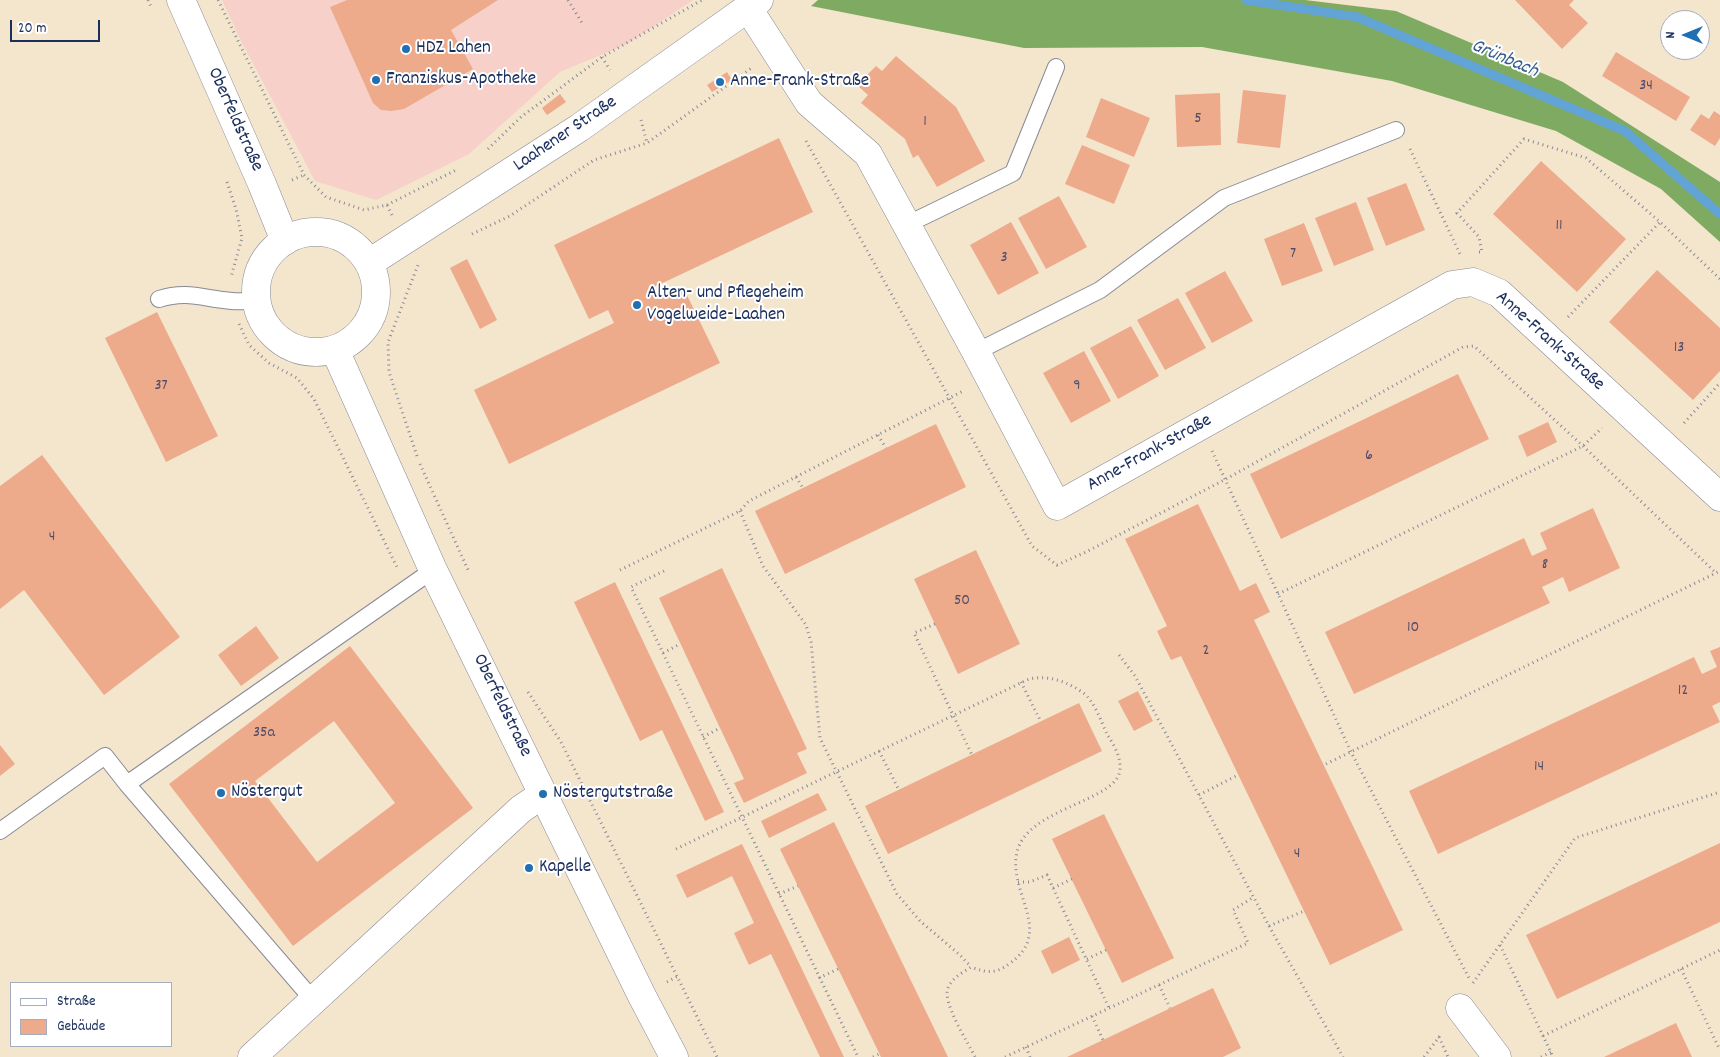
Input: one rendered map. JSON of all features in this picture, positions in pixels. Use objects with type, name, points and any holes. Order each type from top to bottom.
[{"type":"street","name":"Oberfeldstraße","points":[[181,0],[285,240]]},
{"type":"street","name":"Anne-Frank-Straße","points":[[754,4],[776,51],[808,102],[868,154],[1057,506],[1452,285],[1473,282],[1499,293],[1720,497]]},
{"type":"street","name":"Laahener Straße","points":[[369,263],[579,128],[754,4]]},
{"type":"street","points":[[308,232],[332,234],[353,244],[369,263],[376,288],[372,314],[358,336],[335,350],[309,352],[284,344],[265,325],[256,300],[258,277],[268,256],[285,240],[308,232]]},
{"type":"street","name":"Oberfeldstraße","points":[[335,350],[433,570],[642,996],[674,1057]]},
{"type":"street","points":[[252,1057],[521,809],[544,794]]},
{"type":"street","points":[[1460,1008],[1497,1057]]},
{"type":"lane","points":[[906,224],[1013,172],[1056,66]]},
{"type":"lane","points":[[976,352],[1100,290],[1224,198],[1396,130]]},
{"type":"lane","points":[[159,299],[175,294],[192,294],[233,301],[256,300]]},
{"type":"lane","points":[[127,784],[433,570]]},
{"type":"lane","points":[[0,831],[104,756],[314,1001]]},
{"type":"path","points":[[218,0],[304,174],[326,197],[364,210],[386,205],[463,166]]},
{"type":"path","points":[[568,0],[582,23]]},
{"type":"path","points":[[487,151],[521,116],[602,57],[702,0]]},
{"type":"path","points":[[470,234],[510,216],[594,160],[647,143],[776,51]]},
{"type":"path","points":[[1396,130],[1410,149],[1461,255],[1468,254]]},
{"type":"path","points":[[805,139],[1032,546],[1057,565],[1086,552],[1226,479],[1463,347],[1474,346],[1718,572],[1326,764]]},
{"type":"path","points":[[1475,253],[1482,252],[1479,236],[1457,213],[1524,139],[1586,158],[1660,222],[1720,279]]},
{"type":"path","points":[[386,205],[419,267]]},
{"type":"path","points":[[1547,338],[1660,222]]},
{"type":"path","points":[[426,262],[419,267],[388,342],[390,372],[415,453],[471,575]]},
{"type":"path","points":[[620,570],[740,511],[749,501],[989,377]]},
{"type":"path","points":[[1664,445],[1720,382]]},
{"type":"path","points":[[1278,594],[1583,446],[1623,408]]},
{"type":"path","points":[[1200,426],[1351,752],[1472,984],[1575,838],[1720,792]]},
{"type":"path","points":[[878,435],[886,448]]},
{"type":"path","points":[[796,477],[802,488]]},
{"type":"path","points":[[676,849],[835,772],[879,751],[952,715],[1021,682],[1040,677],[1055,679],[1072,685],[1086,695],[1116,750],[1120,770],[1115,783],[1102,792],[1059,811],[1033,826],[1019,846],[1015,864],[1018,882],[1031,926],[1029,941],[1017,958],[1001,970],[987,974],[971,967],[960,955],[920,921],[897,894],[835,772],[820,738],[817,725],[810,642],[806,625],[763,566],[740,511]]},
{"type":"path","points":[[664,571],[631,587],[858,1057]]},
{"type":"path","points":[[935,624],[914,633],[972,755]]},
{"type":"path","points":[[662,653],[680,644]]},
{"type":"path","points":[[1119,655],[1135,676],[1269,926],[1343,1057]]},
{"type":"path","points":[[1021,682],[1041,722]]},
{"type":"path","points":[[524,687],[561,742],[717,1057]]},
{"type":"path","points":[[703,737],[720,728]]},
{"type":"path","points":[[879,751],[899,790]]},
{"type":"path","points":[[1199,795],[1238,775]]},
{"type":"path","points":[[1018,882],[1030,882],[1047,875],[1110,1008]]},
{"type":"path","points":[[1053,888],[1072,879]]},
{"type":"path","points":[[779,894],[798,886]]},
{"type":"path","points":[[1005,1057],[1248,943],[1232,910],[1254,897]]},
{"type":"path","points":[[1269,926],[1304,911]]},
{"type":"path","points":[[1500,945],[1553,1057]]},
{"type":"path","points":[[1086,959],[1106,950]]},
{"type":"path","points":[[1543,1036],[1720,950]]},
{"type":"path","points":[[971,967],[954,979],[947,990],[947,1001],[975,1057]]},
{"type":"path","points":[[820,978],[838,969]]},
{"type":"path","points":[[1681,969],[1720,1050]]},
{"type":"path","points":[[1159,985],[1170,1008]]},
{"type":"path","points":[[1092,1016],[1104,1040]]},
{"type":"path","points":[[1439,1037],[1448,1057]]},
{"type":"path","points":[[1026,1047],[1030,1057]]},
{"type":"path","points":[[1541,1057],[1551,1052]]},
{"type":"path","points":[[873,1057],[879,1054]]},
{"type":"shaded area","points":[[222,0],[693,0],[627,44],[560,72],[469,154],[376,200],[315,181],[239,37]]},
{"type":"green space","points":[[818,0],[1305,0],[1396,11],[1563,82],[1720,182],[1720,242],[1661,189],[1556,131],[1392,81],[1202,47],[1024,48],[811,6]]},
{"type":"building","name":"HDZ Lahen","points":[[347,0],[498,0],[451,30],[473,69],[404,109],[391,111],[381,110],[373,103],[330,7]]},
{"type":"building","points":[[1515,0],[1574,0],[1569,5],[1588,23],[1562,49]]},
{"type":"building","points":[[1616,52],[1690,97],[1676,121],[1602,76]]},
{"type":"building","points":[[896,56],[956,107],[985,161],[937,187],[918,155],[913,158],[905,139],[861,103],[868,95],[857,85],[876,66],[882,71]]},
{"type":"building","name":"Anne-Frank-Straße","points":[[727,72],[732,80],[712,92],[707,85]]},
{"type":"building","points":[[1243,90],[1286,95],[1280,148],[1237,143]]},
{"type":"building","points":[[1220,93],[1221,145],[1177,147],[1175,95]]},
{"type":"building","points":[[560,94],[566,102],[547,115],[542,108]]},
{"type":"building","points":[[1101,98],[1150,118],[1134,157],[1086,137]]},
{"type":"building","points":[[1714,111],[1720,115],[1720,138],[1715,146],[1690,130],[1701,114],[1709,119]]},
{"type":"building","name":"Alten- und Pflegeheim Vogelweide-Laahen","points":[[779,138],[813,212],[652,288],[657,299],[683,287],[720,363],[509,464],[474,390],[614,323],[608,310],[589,319],[554,245]]},
{"type":"building","points":[[1082,145],[1130,165],[1114,204],[1065,184]]},
{"type":"building","points":[[1541,161],[1626,239],[1577,292],[1493,214]]},
{"type":"building","points":[[1406,183],[1425,230],[1386,246],[1367,198]]},
{"type":"building","points":[[1059,196],[1087,247],[1046,269],[1018,218]]},
{"type":"building","points":[[1356,202],[1374,250],[1334,266],[1315,218]]},
{"type":"building","points":[[1011,222],[1039,273],[998,295],[970,245]]},
{"type":"building","points":[[1304,223],[1323,271],[1282,286],[1264,239]]},
{"type":"building","points":[[467,259],[497,320],[480,329],[450,268]]},
{"type":"building","points":[[1657,270],[1720,328],[1720,371],[1693,400],[1609,322]]},
{"type":"building","points":[[1225,271],[1253,321],[1212,343],[1185,293]]},
{"type":"building","points":[[1178,298],[1206,348],[1165,370],[1137,320]]},
{"type":"building","points":[[157,312],[218,436],[166,462],[105,338]]},
{"type":"building","points":[[1131,326],[1159,376],[1118,399],[1090,348]]},
{"type":"building","points":[[1084,351],[1111,401],[1071,423],[1043,373]]},
{"type":"building","points":[[1458,374],[1489,439],[1281,539],[1250,474]]},
{"type":"building","points":[[1548,422],[1557,442],[1527,457],[1518,436]]},
{"type":"building","points":[[936,424],[966,487],[785,574],[755,511]]},
{"type":"building","points":[[42,455],[180,637],[104,695],[24,590],[0,609],[0,486]]},
{"type":"building","points":[[1198,504],[1240,591],[1256,583],[1270,612],[1254,620],[1403,930],[1330,965],[1181,656],[1171,660],[1164,646],[1157,631],[1167,626],[1125,539]]},
{"type":"building","points":[[1593,508],[1620,568],[1569,592],[1563,577],[1542,587],[1550,603],[1354,694],[1325,632],[1524,538],[1532,556],[1547,549],[1540,533]]},
{"type":"building","points":[[976,550],[1020,644],[958,674],[914,579]]},
{"type":"building","points":[[722,568],[807,749],[797,753],[807,773],[744,803],[734,783],[744,779],[659,598]]},
{"type":"building","points":[[615,582],[724,812],[705,821],[662,730],[640,741],[574,602]]},
{"type":"building","points":[[256,626],[279,658],[241,686],[218,655]]},
{"type":"building","name":"Nöstergut","points":[[350,646],[473,808],[293,946],[169,784]],"holes":[[[334,721],[395,803],[317,862],[255,781]]]},
{"type":"building","points":[[1720,647],[1720,702],[1712,706],[1720,722],[1438,854],[1409,791],[1694,657],[1702,674],[1717,667],[1710,651]]},
{"type":"building","points":[[1138,691],[1153,721],[1134,731],[1118,701]]},
{"type":"building","points":[[1079,703],[1102,751],[888,854],[865,806]]},
{"type":"building","points":[[0,745],[15,764],[0,776]]},
{"type":"building","points":[[818,793],[827,810],[769,838],[761,821]]},
{"type":"building","points":[[1104,814],[1174,958],[1122,983],[1052,839]]},
{"type":"building","points":[[834,822],[948,1057],[881,1057],[780,849]]},
{"type":"building","points":[[1720,843],[1720,922],[1557,999],[1526,935]]},
{"type":"building","points":[[742,844],[844,1057],[820,1057],[771,954],[749,965],[734,933],[754,923],[732,876],[687,898],[676,875]]},
{"type":"building","points":[[1069,937],[1080,960],[1052,974],[1041,951]]},
{"type":"building","points":[[1213,988],[1241,1048],[1223,1057],[1067,1057]]},
{"type":"building","points":[[1676,1023],[1692,1057],[1604,1057]]},
{"type":"waterway","name":"Grünbach","points":[[1246,0],[1357,17],[1625,131],[1720,214]]},
{"type":"place","name":"HDZ Lahen","points":[[406,49]]},
{"type":"place","name":"Franziskus-Apotheke","points":[[376,80]]},
{"type":"place","name":"Anne-Frank-Straße","points":[[720,82]]},
{"type":"place","name":"Alten- und Pflegeheim Vogelweide-Laahen","points":[[637,305]]},
{"type":"place","name":"Nöstergut","points":[[221,793]]},
{"type":"place","name":"Nöstergutstraße","points":[[543,794]]},
{"type":"place","name":"Kapelle","points":[[529,868]]}]
